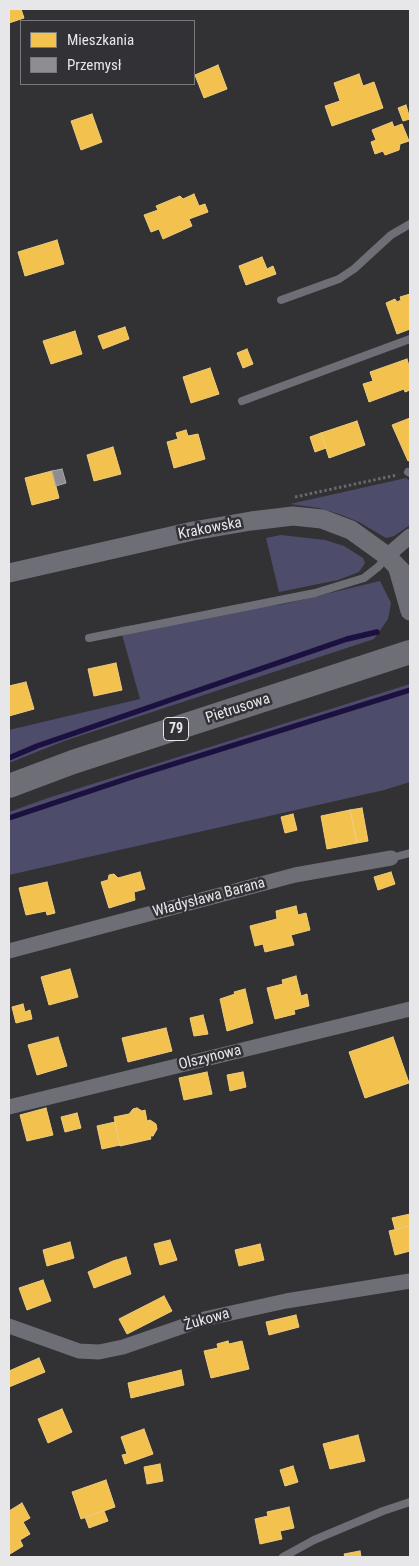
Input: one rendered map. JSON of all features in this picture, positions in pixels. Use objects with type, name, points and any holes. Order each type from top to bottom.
[{"type":"main road","name":"Pietrusowa","points":[[9,786],[73,762],[410,652]]},
{"type":"street","name":"Krakowska","points":[[9,572],[193,531],[293,516],[322,519],[351,530],[398,568]]},
{"type":"street","points":[[410,536],[398,568],[410,611]]},
{"type":"street","name":"Władysława Barana","points":[[9,952],[295,875],[392,858]]},
{"type":"street","name":"Olszynowa","points":[[9,1107],[410,1009]]},
{"type":"street","name":"Żukowa","points":[[9,1326],[58,1345],[79,1351],[99,1352],[123,1347],[213,1317],[286,1301],[410,1281]]},
{"type":"lane","points":[[281,300],[339,279],[354,269],[392,235],[410,224]]},
{"type":"lane","points":[[242,401],[410,339]]},
{"type":"lane","points":[[89,638],[315,593],[364,578],[378,567],[398,568]]},
{"type":"lane","name":"Władysława Barana","points":[[392,858],[410,853]]},
{"type":"lane","points":[[283,1557],[314,1540],[410,1502]]},
{"type":"shaded area","points":[[406,478],[410,481],[410,525],[394,536],[386,538],[359,522],[339,514],[319,508],[290,504]]},
{"type":"shaded area","points":[[281,535],[325,540],[344,546],[363,558],[365,563],[359,572],[338,580],[279,592],[266,538]]},
{"type":"shaded area","points":[[380,581],[391,603],[388,619],[374,639],[64,741],[9,763],[9,730],[140,699],[120,627],[284,604]]},
{"type":"shaded area","points":[[410,684],[410,782],[384,790],[9,875],[9,812]]},
{"type":"building: Mieszkania","points":[[9,9],[21,9],[24,18],[9,23]]},
{"type":"building: Mieszkania","points":[[218,65],[227,89],[204,98],[195,75]]},
{"type":"building: Mieszkania","points":[[359,74],[363,86],[374,82],[383,108],[332,126],[325,106],[340,101],[334,83]]},
{"type":"building: Mieszkania","points":[[406,105],[410,119],[403,121],[398,108]]},
{"type":"building: Mieszkania","points":[[92,114],[102,142],[81,150],[71,121]]},
{"type":"building: Mieszkania","points":[[392,122],[394,127],[402,124],[409,141],[400,144],[399,150],[385,155],[383,151],[375,154],[371,142],[376,140],[372,130]]},
{"type":"building: Mieszkania","points":[[194,194],[199,206],[205,204],[208,212],[189,219],[192,226],[163,239],[159,229],[151,232],[144,215],[158,210],[156,206],[180,196],[183,199]]},
{"type":"building: Mieszkania","points":[[57,240],[64,264],[25,276],[18,252]]},
{"type":"building: Mieszkania","points":[[262,257],[267,269],[273,266],[276,274],[246,285],[239,266]]},
{"type":"building: Mieszkania","points":[[410,294],[410,329],[397,334],[386,303],[395,299],[397,302],[401,300],[400,297]]},
{"type":"building: Mieszkania","points":[[125,327],[129,339],[103,349],[98,336]]},
{"type":"building: Mieszkania","points":[[75,331],[82,354],[51,364],[43,341]]},
{"type":"building: Mieszkania","points":[[247,349],[253,364],[243,368],[237,353]]},
{"type":"building: Mieszkania","points":[[407,359],[410,366],[410,390],[405,392],[404,389],[369,402],[363,384],[373,381],[370,372]]},
{"type":"building: Mieszkania","points":[[210,368],[219,394],[191,403],[183,377]]},
{"type":"building: Mieszkania","points":[[410,418],[410,460],[408,461],[392,425]]},
{"type":"building: Mieszkania","points":[[357,421],[365,445],[329,458],[321,433]]},
{"type":"building: Mieszkania","points":[[186,430],[188,436],[198,434],[205,459],[174,468],[167,442],[178,439],[176,433]]},
{"type":"building: Mieszkania","points":[[321,433],[326,448],[315,452],[310,437]]},
{"type":"building: Mieszkania","points":[[113,447],[121,474],[94,481],[87,455]]},
{"type":"building: Mieszkania","points":[[52,471],[59,498],[32,505],[25,478]]},
{"type":"building: Mieszkania","points":[[116,663],[122,690],[94,696],[88,669]]},
{"type":"building: Mieszkania","points":[[26,682],[34,709],[9,716],[9,686]]},
{"type":"building: Mieszkania","points":[[362,808],[368,841],[357,843],[350,810]]},
{"type":"building: Mieszkania","points":[[350,810],[357,843],[327,849],[321,816]]},
{"type":"building: Mieszkania","points":[[293,814],[297,830],[285,833],[281,817]]},
{"type":"building: Mieszkania","points":[[140,872],[145,889],[134,892],[135,900],[109,908],[101,882],[108,880],[109,875],[114,874],[118,878]]},
{"type":"building: Mieszkania","points":[[391,872],[395,884],[378,890],[374,877]]},
{"type":"building: Mieszkania","points":[[47,882],[55,913],[47,915],[46,911],[26,915],[19,888]]},
{"type":"building: Mieszkania","points":[[296,906],[298,915],[306,913],[310,930],[291,935],[294,945],[265,952],[263,944],[255,946],[250,926],[277,919],[276,911]]},
{"type":"building: Mieszkania","points":[[70,969],[78,997],[49,1005],[41,977]]},
{"type":"building: Mieszkania","points":[[296,976],[301,996],[307,994],[309,1006],[294,1010],[295,1014],[275,1019],[267,988],[283,984],[282,980]]},
{"type":"building: Mieszkania","points":[[245,989],[253,1023],[227,1031],[220,999]]},
{"type":"building: Mieszkania","points":[[23,1004],[25,1012],[30,1010],[32,1019],[16,1023],[12,1007]]},
{"type":"building: Mieszkania","points":[[203,1015],[208,1034],[194,1036],[190,1018]]},
{"type":"building: Mieszkania","points":[[166,1028],[172,1051],[128,1062],[122,1038]]},
{"type":"building: Mieszkania","points":[[58,1037],[67,1066],[37,1075],[28,1045]]},
{"type":"building: Mieszkania","points":[[393,1037],[409,1083],[365,1098],[349,1052]]},
{"type":"building: Mieszkania","points":[[207,1072],[212,1094],[184,1100],[179,1078]]},
{"type":"building: Mieszkania","points":[[243,1072],[246,1087],[230,1091],[227,1075]]},
{"type":"building: Mieszkania","points":[[46,1108],[53,1135],[27,1141],[20,1115]]},
{"type":"building: Mieszkania","points":[[137,1108],[142,1111],[145,1110],[147,1121],[150,1120],[156,1124],[157,1129],[153,1136],[150,1136],[151,1139],[120,1146],[114,1117],[129,1114],[133,1109]]},
{"type":"building: Mieszkania","points":[[77,1113],[81,1128],[65,1132],[61,1117]]},
{"type":"building: Mieszkania","points":[[115,1122],[120,1145],[102,1149],[97,1126]]},
{"type":"building: Mieszkania","points":[[410,1214],[410,1226],[395,1229],[392,1218]]},
{"type":"building: Mieszkania","points":[[410,1226],[410,1251],[395,1255],[389,1231]]},
{"type":"building: Mieszkania","points":[[170,1240],[177,1260],[160,1265],[154,1244]]},
{"type":"building: Mieszkania","points":[[70,1242],[74,1258],[47,1266],[43,1250]]},
{"type":"building: Mieszkania","points":[[260,1244],[264,1260],[239,1266],[235,1250]]},
{"type":"building: Mieszkania","points":[[126,1257],[131,1274],[94,1288],[88,1272]]},
{"type":"building: Mieszkania","points":[[43,1280],[51,1301],[27,1310],[19,1288]]},
{"type":"building: Mieszkania","points":[[164,1296],[172,1311],[127,1334],[119,1319]]},
{"type":"building: Mieszkania","points":[[296,1315],[299,1327],[269,1335],[266,1322]]},
{"type":"building: Mieszkania","points":[[228,1341],[229,1344],[242,1341],[249,1369],[211,1378],[204,1351],[218,1348],[217,1344]]},
{"type":"building: Mieszkania","points":[[39,1358],[45,1372],[9,1387],[9,1371]]},
{"type":"building: Mieszkania","points":[[181,1370],[184,1385],[131,1398],[128,1383]]},
{"type":"building: Mieszkania","points":[[62,1409],[72,1432],[48,1443],[38,1419]]},
{"type":"building: Mieszkania","points":[[144,1429],[153,1454],[125,1464],[122,1455],[127,1454],[121,1437]]},
{"type":"building: Mieszkania","points":[[358,1435],[365,1461],[330,1469],[323,1444]]},
{"type":"building: Mieszkania","points":[[160,1464],[163,1481],[147,1484],[144,1467]]},
{"type":"building: Mieszkania","points":[[293,1466],[298,1482],[285,1486],[280,1470]]},
{"type":"building: Mieszkania","points":[[106,1480],[115,1507],[81,1519],[72,1492]]},
{"type":"building: Mieszkania","points":[[22,1503],[30,1518],[23,1522],[30,1534],[20,1540],[23,1546],[10,1554],[9,1511]]},
{"type":"building: Mieszkania","points":[[289,1507],[294,1528],[280,1531],[282,1539],[260,1544],[255,1519],[268,1516],[267,1512]]},
{"type":"building: Mieszkania","points":[[104,1511],[108,1521],[89,1528],[85,1517]]},
{"type":"building: Mieszkania","points":[[360,1551],[361,1557],[345,1557],[344,1554]]},
{"type":"building: Przemysł","points":[[62,469],[66,483],[56,486],[52,471]]},
{"type":"waterway","points":[[9,758],[37,746],[347,639],[377,632]]},
{"type":"waterway","points":[[9,818],[135,776],[410,690]]}]
